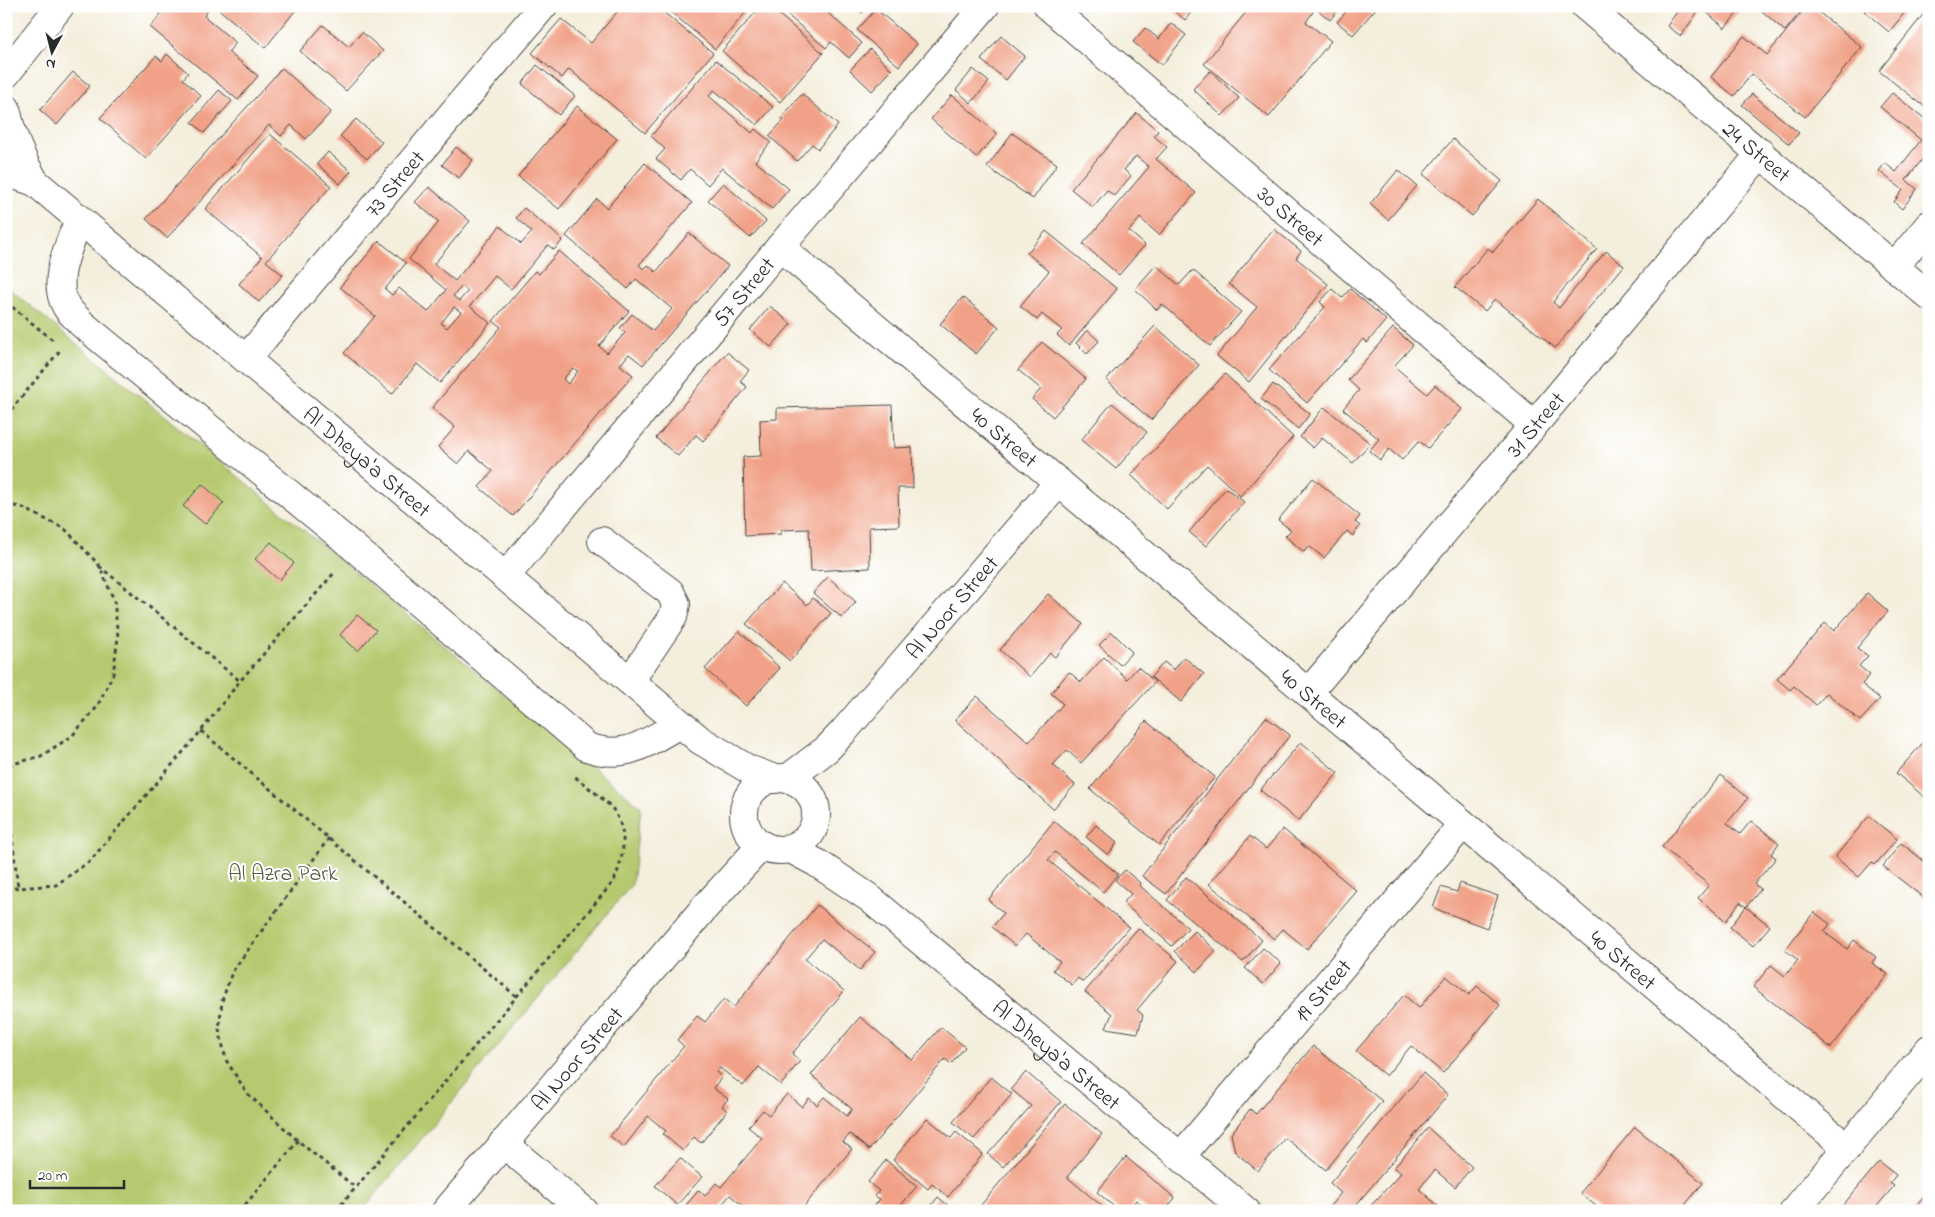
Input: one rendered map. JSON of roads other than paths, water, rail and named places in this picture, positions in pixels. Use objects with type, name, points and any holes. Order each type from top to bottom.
[{"type":"street","points":[[6,74],[60,6]]},
{"type":"street","name":"73 Street","points":[[246,359],[543,6]]},
{"type":"street","name":"57 Street","points":[[505,577],[780,247],[985,6]]},
{"type":"street","name":"30 Street","points":[[1048,6],[1534,426]]},
{"type":"street","name":"24 Street","points":[[1585,6],[1929,296]]},
{"type":"street","name":"Al Dheya'a Street","points":[[6,108],[15,143],[35,182]]},
{"type":"street","name":"31 Street","points":[[1308,693],[1534,426],[1760,153]]},
{"type":"street","name":"Al Dheya'a Street","points":[[6,172],[35,182],[690,732],[748,769],[781,779]]},
{"type":"street","points":[[79,219],[64,263],[59,285],[66,307],[82,324],[344,539],[587,747],[602,752],[617,753],[633,750],[690,732]]},
{"type":"street","points":[[1894,266],[1929,225]]},
{"type":"street","name":"40 Street","points":[[780,247],[1847,1148]]},
{"type":"street","name":"Al Noor Street","points":[[781,779],[827,749],[844,731],[1059,482]]},
{"type":"street","points":[[602,541],[670,592],[676,604],[673,617],[630,681]]},
{"type":"street","name":"Al Noor Street","points":[[812,797],[844,731]]},
{"type":"street","name":"Al Dheya'a Street","points":[[690,732],[734,787],[751,828]]},
{"type":"street","points":[[781,779],[801,785],[812,797],[816,808],[816,819],[807,838],[799,844],[789,848],[771,848],[751,828],[746,801],[753,790],[763,782],[781,779]]},
{"type":"street","name":"19 Street","points":[[1181,1156],[1463,824]]},
{"type":"street","name":"Al Noor Street","points":[[446,1211],[707,905],[751,828]]},
{"type":"street","name":"Al Dheya'a Street","points":[[812,830],[868,898]]},
{"type":"street","name":"Al Dheya'a Street","points":[[789,848],[817,863],[868,898],[1246,1211]]},
{"type":"street","points":[[1794,1211],[1929,1049]]},
{"type":"street","points":[[503,1143],[584,1211]]},
{"type":"park label","name":"Al Azra Park","points":[[283,872]]}]
